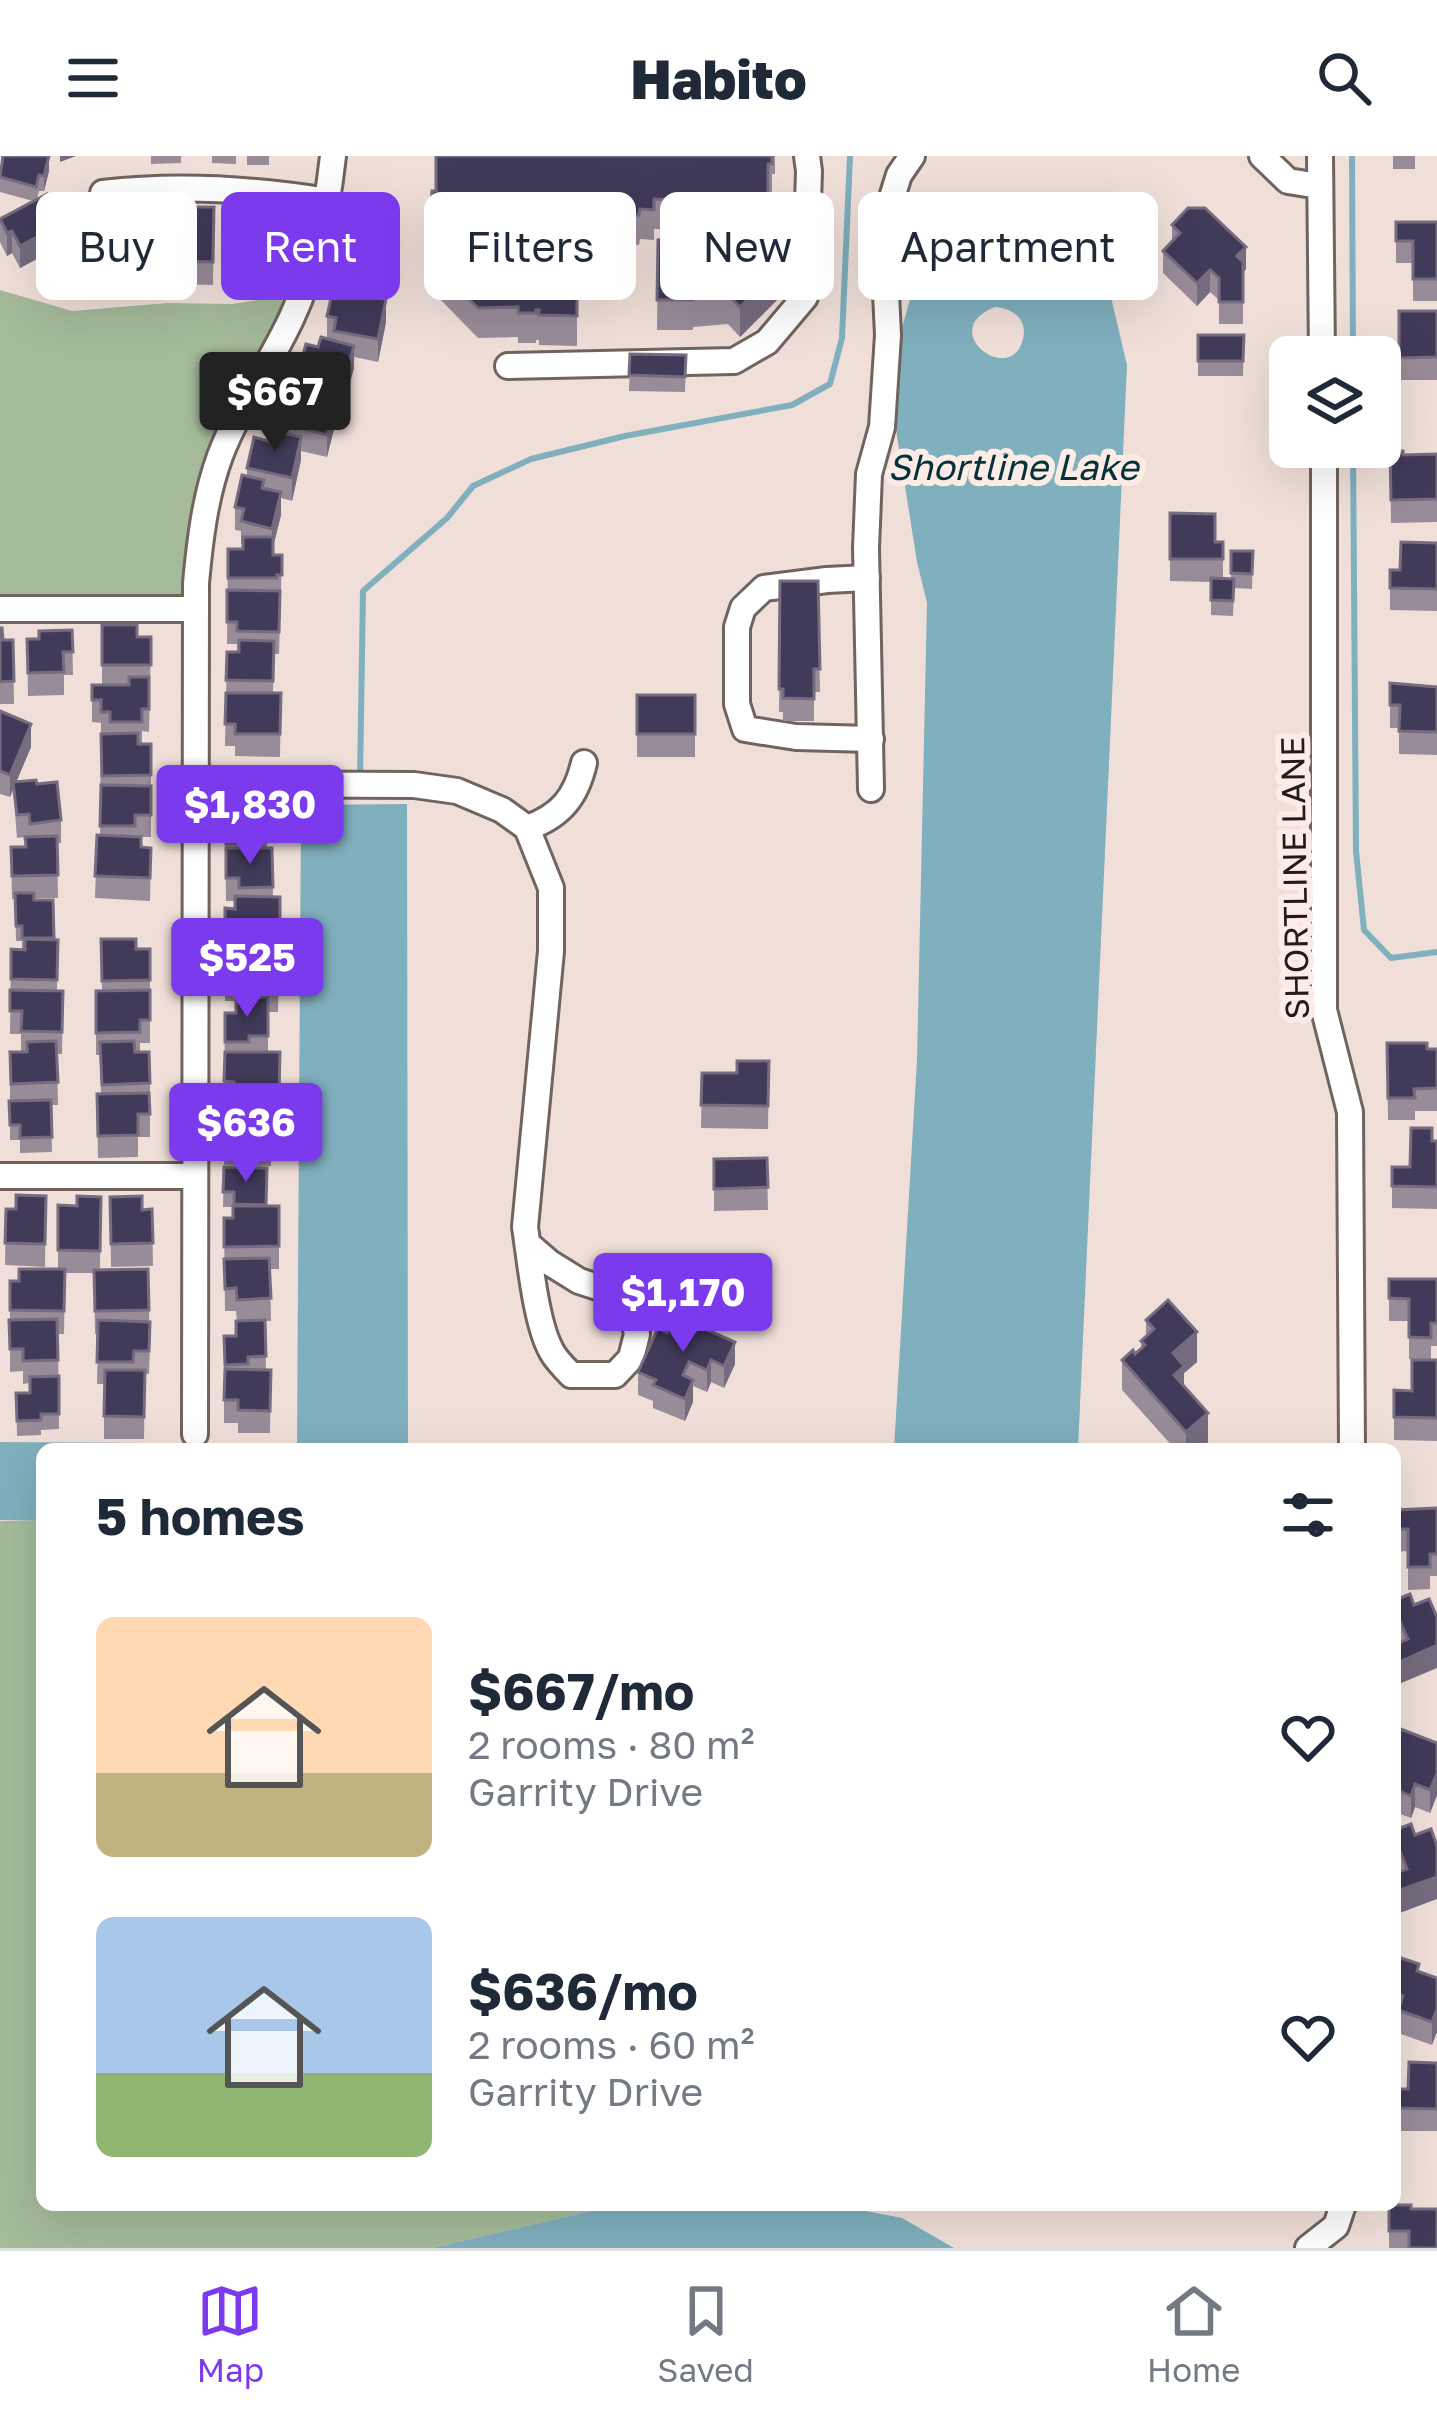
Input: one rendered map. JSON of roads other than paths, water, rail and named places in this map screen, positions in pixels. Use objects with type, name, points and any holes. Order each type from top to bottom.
[{"type":"street","points":[[329,192],[333,156]]},
{"type":"street","points":[[508,366],[734,361],[767,342],[806,297],[807,156]]},
{"type":"street","points":[[871,789],[869,474],[882,427],[890,207],[899,175],[912,156]]},
{"type":"street","points":[[1262,156],[1288,181],[1319,186]]},
{"type":"street","points":[[1320,156],[1322,336]]},
{"type":"street","points":[[111,192],[243,188],[269,192]]},
{"type":"street","points":[[195,1434],[196,609],[200,546],[219,459],[299,300]]},
{"type":"street","name":"SHORTLINE LANE","points":[[1324,468],[1324,1010],[1350,1112],[1352,1443]]},
{"type":"street","points":[[867,578],[764,588],[743,608],[737,627],[736,704],[745,729],[796,737],[871,739]]},
{"type":"street","points":[[0,609],[196,609]]},
{"type":"street","points":[[527,828],[545,822],[567,804],[578,787],[584,763]]},
{"type":"street","points":[[196,784],[414,785],[458,791],[502,810],[527,828],[550,888],[551,930],[525,1227],[537,1303],[550,1351],[571,1375],[615,1375],[631,1358],[637,1334],[630,1303],[620,1294],[579,1281],[528,1244]]},
{"type":"street","points":[[0,1176],[195,1176]]},
{"type":"street","points":[[1308,2248],[1336,2227],[1341,2211]]},
{"type":"water","name":"Shortline Lake","points":[[910,300],[1112,300],[1127,365],[1078,1443],[894,1443],[917,1060],[927,603],[891,398],[898,342]],"holes":[[[995,307],[1017,316],[1024,332],[1016,353],[993,356],[974,340],[972,329],[978,317]]]},
{"type":"water","points":[[407,804],[408,1443],[297,1443],[301,805]]},
{"type":"water","points":[[0,1442],[148,1443],[36,1443],[36,1521],[0,1520]]},
{"type":"water","points":[[591,2211],[866,2211],[902,2218],[954,2248],[432,2248]]},
{"type":"waterway","points":[[360,779],[363,591],[447,518],[473,486],[531,459],[792,405],[830,384],[842,338],[850,156]]},
{"type":"waterway","points":[[1352,156],[1353,336]]},
{"type":"waterway","points":[[1353,468],[1356,851],[1364,930],[1391,958],[1437,952]]}]
